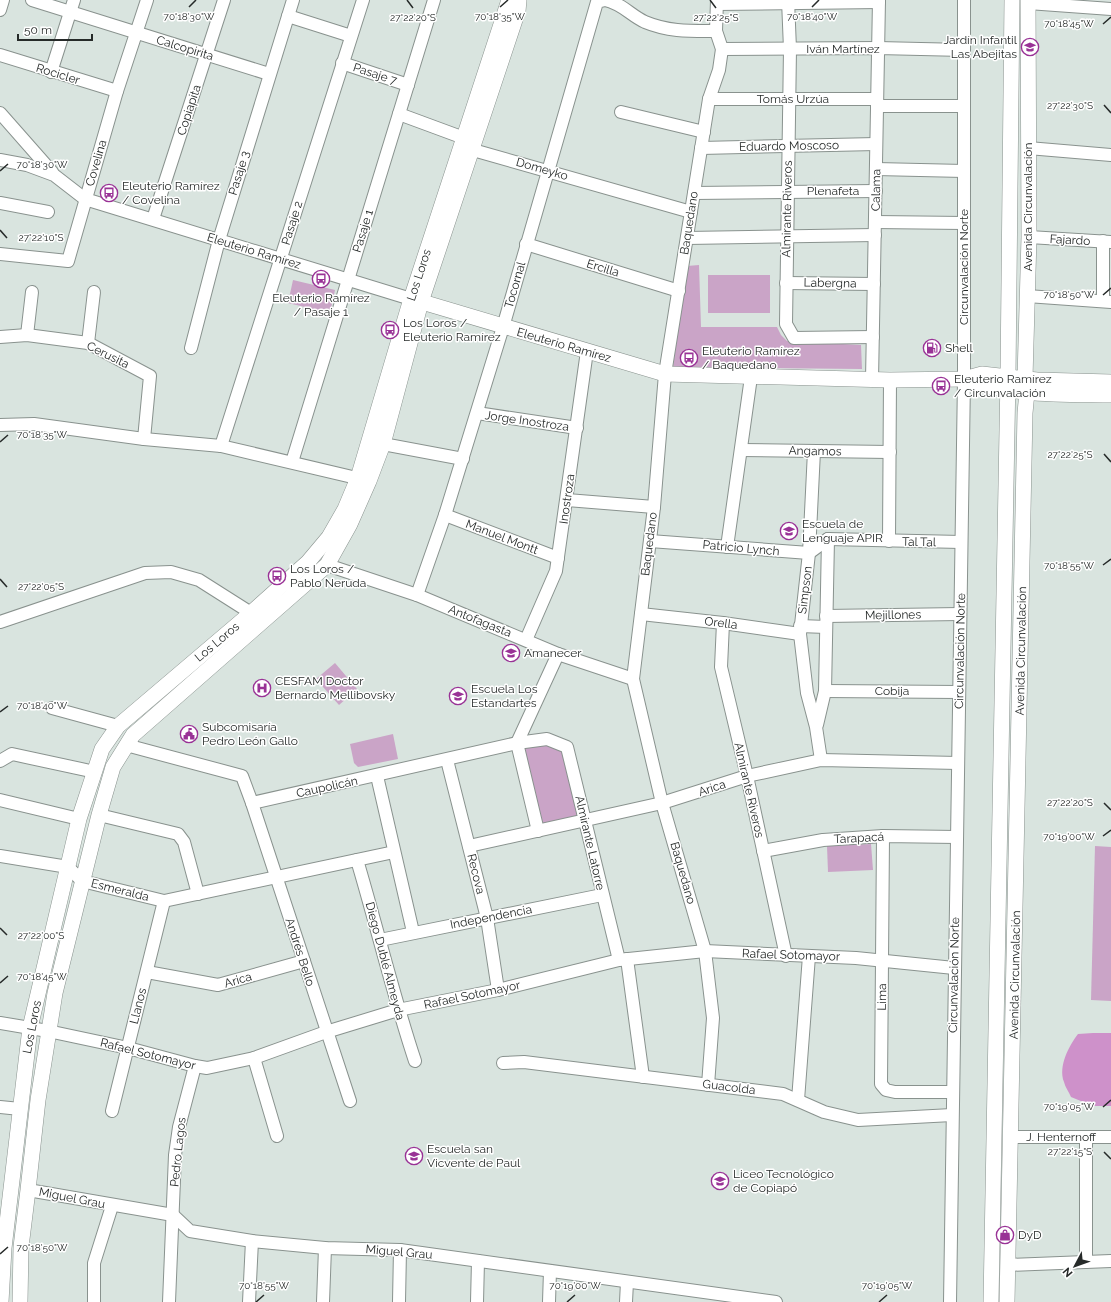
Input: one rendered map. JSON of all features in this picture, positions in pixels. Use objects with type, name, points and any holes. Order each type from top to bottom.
[{"type":"main road","name":"Los Loros","points":[[468,144],[509,0]]},
{"type":"main road","name":"Los Loros","points":[[1,1302],[2,1247],[30,1028],[79,820],[102,749],[118,726],[327,565],[350,524],[416,301],[468,144],[518,11],[519,0]]},
{"type":"main road","name":"Avenida Circunvalación","points":[[991,1302],[1008,391],[1012,0]]},
{"type":"main road","name":"Avenida Circunvalación","points":[[1007,1302],[1012,1137],[1029,237],[1028,2]]},
{"type":"main road","name":"Los Loros","points":[[20,1302],[21,1247],[48,1031],[55,993],[82,881],[113,767],[133,735],[255,619],[319,550],[338,523],[364,480],[383,444],[416,301]]},
{"type":"main road","name":"Eleuterio Ramírez","points":[[416,301],[665,374],[890,380],[964,379],[982,374],[1008,376],[1026,385]]},
{"type":"main road","name":"Eleuterio Ramírez","points":[[964,379],[1008,391],[1026,385]]},
{"type":"main road","points":[[1026,385],[1111,382]]},
{"type":"main road","points":[[1026,385],[1111,395]]},
{"type":"street","points":[[0,10],[3,0]]},
{"type":"street","name":"Calcopirita","points":[[32,0],[72,6],[136,32],[269,74]]},
{"type":"street","name":"Covelina","points":[[0,254],[68,261],[116,91],[146,0]]},
{"type":"street","name":"Copiapita","points":[[153,220],[224,0]]},
{"type":"street","name":"Pasaje 3","points":[[191,348],[219,240],[293,0]]},
{"type":"street","name":"Pasaje 2","points":[[221,446],[363,0]]},
{"type":"street","name":"Pasaje 1","points":[[292,462],[434,0]]},
{"type":"street","points":[[605,0],[614,1],[644,22],[671,31],[716,31]]},
{"type":"street","name":"Tocornal","points":[[417,595],[445,515],[503,327],[597,2],[605,0]]},
{"type":"street","name":"Circunvalación Norte","points":[[950,1302],[964,379],[964,0]]},
{"type":"street","name":"Almirante Riveros","points":[[788,1],[790,49],[786,324],[794,338],[873,337]]},
{"type":"street","points":[[717,2],[879,1]]},
{"type":"street","name":"Calama","points":[[872,380],[879,1]]},
{"type":"street","name":"Baquedano","points":[[708,1085],[713,1018],[706,951],[662,804],[633,679],[654,507],[665,374],[709,99],[719,70],[722,49],[716,31],[717,2]]},
{"type":"street","points":[[1028,2],[1111,9]]},
{"type":"street","points":[[51,72],[72,6]]},
{"type":"street","points":[[288,16],[351,36]]},
{"type":"street","name":"Iván Martínez","points":[[722,49],[878,48],[964,50]]},
{"type":"street","name":"Rocicler","points":[[0,55],[116,91]]},
{"type":"street","name":"Pasaje 7","points":[[342,63],[408,85]]},
{"type":"street","name":"Tomás Urzúa","points":[[709,99],[964,106]]},
{"type":"street","points":[[621,112],[704,132]]},
{"type":"street","points":[[0,113],[54,175]]},
{"type":"street","name":"Domeyko","points":[[399,114],[468,144],[549,170],[691,212]]},
{"type":"street","name":"Eduardo Moscoso","points":[[702,148],[876,144]]},
{"type":"street","points":[[1028,148],[1111,154]]},
{"type":"street","name":"Eleuterio Ramírez","points":[[0,160],[27,165],[54,175],[86,199],[416,301]]},
{"type":"street","points":[[876,169],[964,171]]},
{"type":"street","name":"Plenafeta","points":[[694,193],[876,191]]},
{"type":"street","points":[[0,203],[48,212]]},
{"type":"street","points":[[875,222],[964,223]]},
{"type":"street","points":[[687,238],[787,235],[875,235]]},
{"type":"street","name":"Fajardo","points":[[1029,237],[1107,242]]},
{"type":"street","points":[[1027,296],[1107,302],[1107,242]]},
{"type":"street","name":"Ercilla","points":[[526,244],[679,291]]},
{"type":"street","name":"Labergna","points":[[786,283],[874,284]]},
{"type":"street","points":[[27,335],[32,292]]},
{"type":"street","points":[[88,343],[94,292]]},
{"type":"street","name":"Cerusita","points":[[0,336],[27,335],[88,343],[150,376],[144,439]]},
{"type":"street","name":"Inostroza","points":[[526,640],[556,571],[587,351]]},
{"type":"street","points":[[727,547],[751,377]]},
{"type":"street","points":[[889,542],[890,380]]},
{"type":"street","name":"Jorge Inostroza","points":[[476,413],[577,428]]},
{"type":"street","points":[[0,425],[34,424],[144,439],[221,446],[364,480]]},
{"type":"street","points":[[383,444],[462,459]]},
{"type":"street","name":"Angamos","points":[[741,450],[890,452]]},
{"type":"street","name":"Simpson","points":[[814,451],[809,554],[800,630],[807,692],[816,727],[821,760]]},
{"type":"street","points":[[567,500],[654,507]]},
{"type":"street","name":"Manuel Montt","points":[[445,515],[558,558]]},
{"type":"street","points":[[809,554],[828,539]]},
{"type":"street","name":"Tal Tal","points":[[828,539],[889,542],[961,542]]},
{"type":"street","name":"Simpson","points":[[816,727],[825,691],[828,539]]},
{"type":"street","name":"Patricio Lynch","points":[[650,541],[809,554]]},
{"type":"street","name":"Antofagasta","points":[[327,565],[417,595],[558,654],[633,679]]},
{"type":"street","points":[[0,622],[145,573],[171,572],[199,580],[255,619]]},
{"type":"street","name":"Orella","points":[[641,614],[800,630]]},
{"type":"street","name":"Mejillones","points":[[800,630],[826,621],[960,614]]},
{"type":"street","name":"Almirante Riveros","points":[[723,623],[721,667],[747,776],[786,956]]},
{"type":"street","points":[[538,831],[517,743],[558,654]]},
{"type":"street","name":"Cobija","points":[[825,691],[959,692]]},
{"type":"street","points":[[52,708],[118,726]]},
{"type":"street","name":"Caupolicán","points":[[252,803],[377,776],[517,743],[547,739]]},
{"type":"street","name":"Almirante Latorre","points":[[547,739],[567,747],[586,821],[602,895],[623,960],[643,1077]]},
{"type":"street","points":[[126,745],[242,776],[252,803]]},
{"type":"street","points":[[0,761],[12,754],[95,772]]},
{"type":"street","name":"Recova","points":[[447,760],[487,918],[498,990]]},
{"type":"street","name":"Arica","points":[[469,846],[662,804],[747,776],[821,760],[958,763]]},
{"type":"street","points":[[377,776],[413,932]]},
{"type":"street","points":[[0,800],[79,820]]},
{"type":"street","name":"Andrés Bello","points":[[252,803],[326,1032],[350,1101]]},
{"type":"street","points":[[99,815],[178,834],[184,842],[198,894]]},
{"type":"street","name":"Tarapacá","points":[[763,851],[823,840],[883,836],[957,837]]},
{"type":"street","name":"Lima","points":[[883,836],[881,1084],[886,1090],[895,1092],[952,1092]]},
{"type":"street","name":"Esmeralda","points":[[68,867],[82,881],[164,901],[394,852]]},
{"type":"street","points":[[0,856],[68,867]]},
{"type":"street","name":"Diego Dublé Almeyda","points":[[357,860],[398,1010],[415,1061]]},
{"type":"street","name":"Independencia","points":[[380,940],[413,932],[602,895]]},
{"type":"street","name":"Llanos","points":[[112,1111],[164,901]]},
{"type":"street","name":"Rafael Sotomayor","points":[[0,1023],[48,1031],[128,1048],[207,1068],[254,1058],[326,1032],[398,1010],[498,990],[623,960],[706,951],[883,961],[954,968]]},
{"type":"street","points":[[798,1100],[809,956]]},
{"type":"street","name":"Arica","points":[[147,972],[218,986],[304,962]]},
{"type":"street","points":[[254,1058],[277,1136]]},
{"type":"street","name":"Guacolda","points":[[503,1063],[524,1062],[783,1094],[824,1112],[858,1120],[952,1114]]},
{"type":"street","name":"Pedro Lagos","points":[[169,1302],[175,1155],[179,1127],[195,1066]]},
{"type":"street","points":[[0,1107],[20,1109]]},
{"type":"street","name":"J. Henternoff","points":[[1012,1137],[1111,1137]]},
{"type":"street","points":[[1086,1137],[1086,1262]]},
{"type":"street","name":"Miguel Grau","points":[[28,1190],[112,1206],[173,1215],[190,1231],[252,1241],[325,1248],[400,1250],[627,1282],[703,1297],[776,1302]]},
{"type":"street","points":[[94,1302],[94,1263],[112,1206]]},
{"type":"street","points":[[249,1302],[252,1241]]},
{"type":"street","points":[[323,1302],[325,1248]]},
{"type":"street","points":[[400,1250],[400,1302]]},
{"type":"street","points":[[477,1302],[478,1261]]},
{"type":"street","points":[[1008,1265],[1111,1261]]},
{"type":"street","points":[[549,1302],[550,1271]]},
{"type":"street","points":[[626,1302],[627,1282]]},
{"type":"shaded area","points":[[699,265],[701,327],[777,327],[781,335],[787,341],[861,345],[862,369],[673,367],[687,266]]},
{"type":"shaded area","points":[[708,275],[770,275],[770,313],[708,313]]},
{"type":"shaded area","points":[[293,280],[335,290],[330,313],[288,303]]},
{"type":"shaded area","points":[[335,663],[357,689],[339,705],[316,679]]},
{"type":"shaded area","points":[[393,734],[398,759],[358,767],[354,763],[350,744]]},
{"type":"shaded area","points":[[547,743],[562,750],[578,814],[577,817],[539,826],[521,748]]},
{"type":"shaded area","points":[[871,844],[873,870],[828,872],[827,846]]},
{"type":"shaded area","points":[[1095,846],[1111,847],[1111,1001],[1091,1000]]},
{"type":"shaded area","points":[[1111,1033],[1111,1106],[1093,1106],[1071,1097],[1064,1082],[1062,1069],[1063,1063],[1071,1044],[1078,1034]]},
{"type":"place","name":"Jardín Infantil Las Abejitas","points":[[1030,47]]},
{"type":"place","name":"Eleuterio Ramírez / Covelina","points":[[109,193]]},
{"type":"place","name":"Eleuterio Ramírez / Pasaje 1","points":[[321,279]]},
{"type":"place","name":"Los Loros / Eleuterio Ramírez","points":[[390,330]]},
{"type":"place","name":"Shell","points":[[932,348]]},
{"type":"place","name":"Eleuterio Ramírez / Baquedano","points":[[689,358]]},
{"type":"place","name":"Eleuterio Ramírez / Circunvalación","points":[[941,386]]},
{"type":"place","name":"Escuela de Lenguaje APIR","points":[[789,531]]},
{"type":"place","name":"Los Loros / Pablo Neruda","points":[[277,576]]},
{"type":"place","name":"Amanecer","points":[[511,653]]},
{"type":"place","name":"CESFAM Doctor Bernardo Mellibovsky","points":[[262,688]]},
{"type":"place","name":"Escuela Los Estandartes","points":[[458,696]]},
{"type":"place","name":"Subcomisaría Pedro León Gallo","points":[[189,734]]},
{"type":"place","name":"Escuela san Vicvente de Paul","points":[[414,1156]]},
{"type":"place","name":"Liceo Tecnológico de Copiapó","points":[[720,1181]]},
{"type":"place","name":"DyD","points":[[1005,1235]]}]
